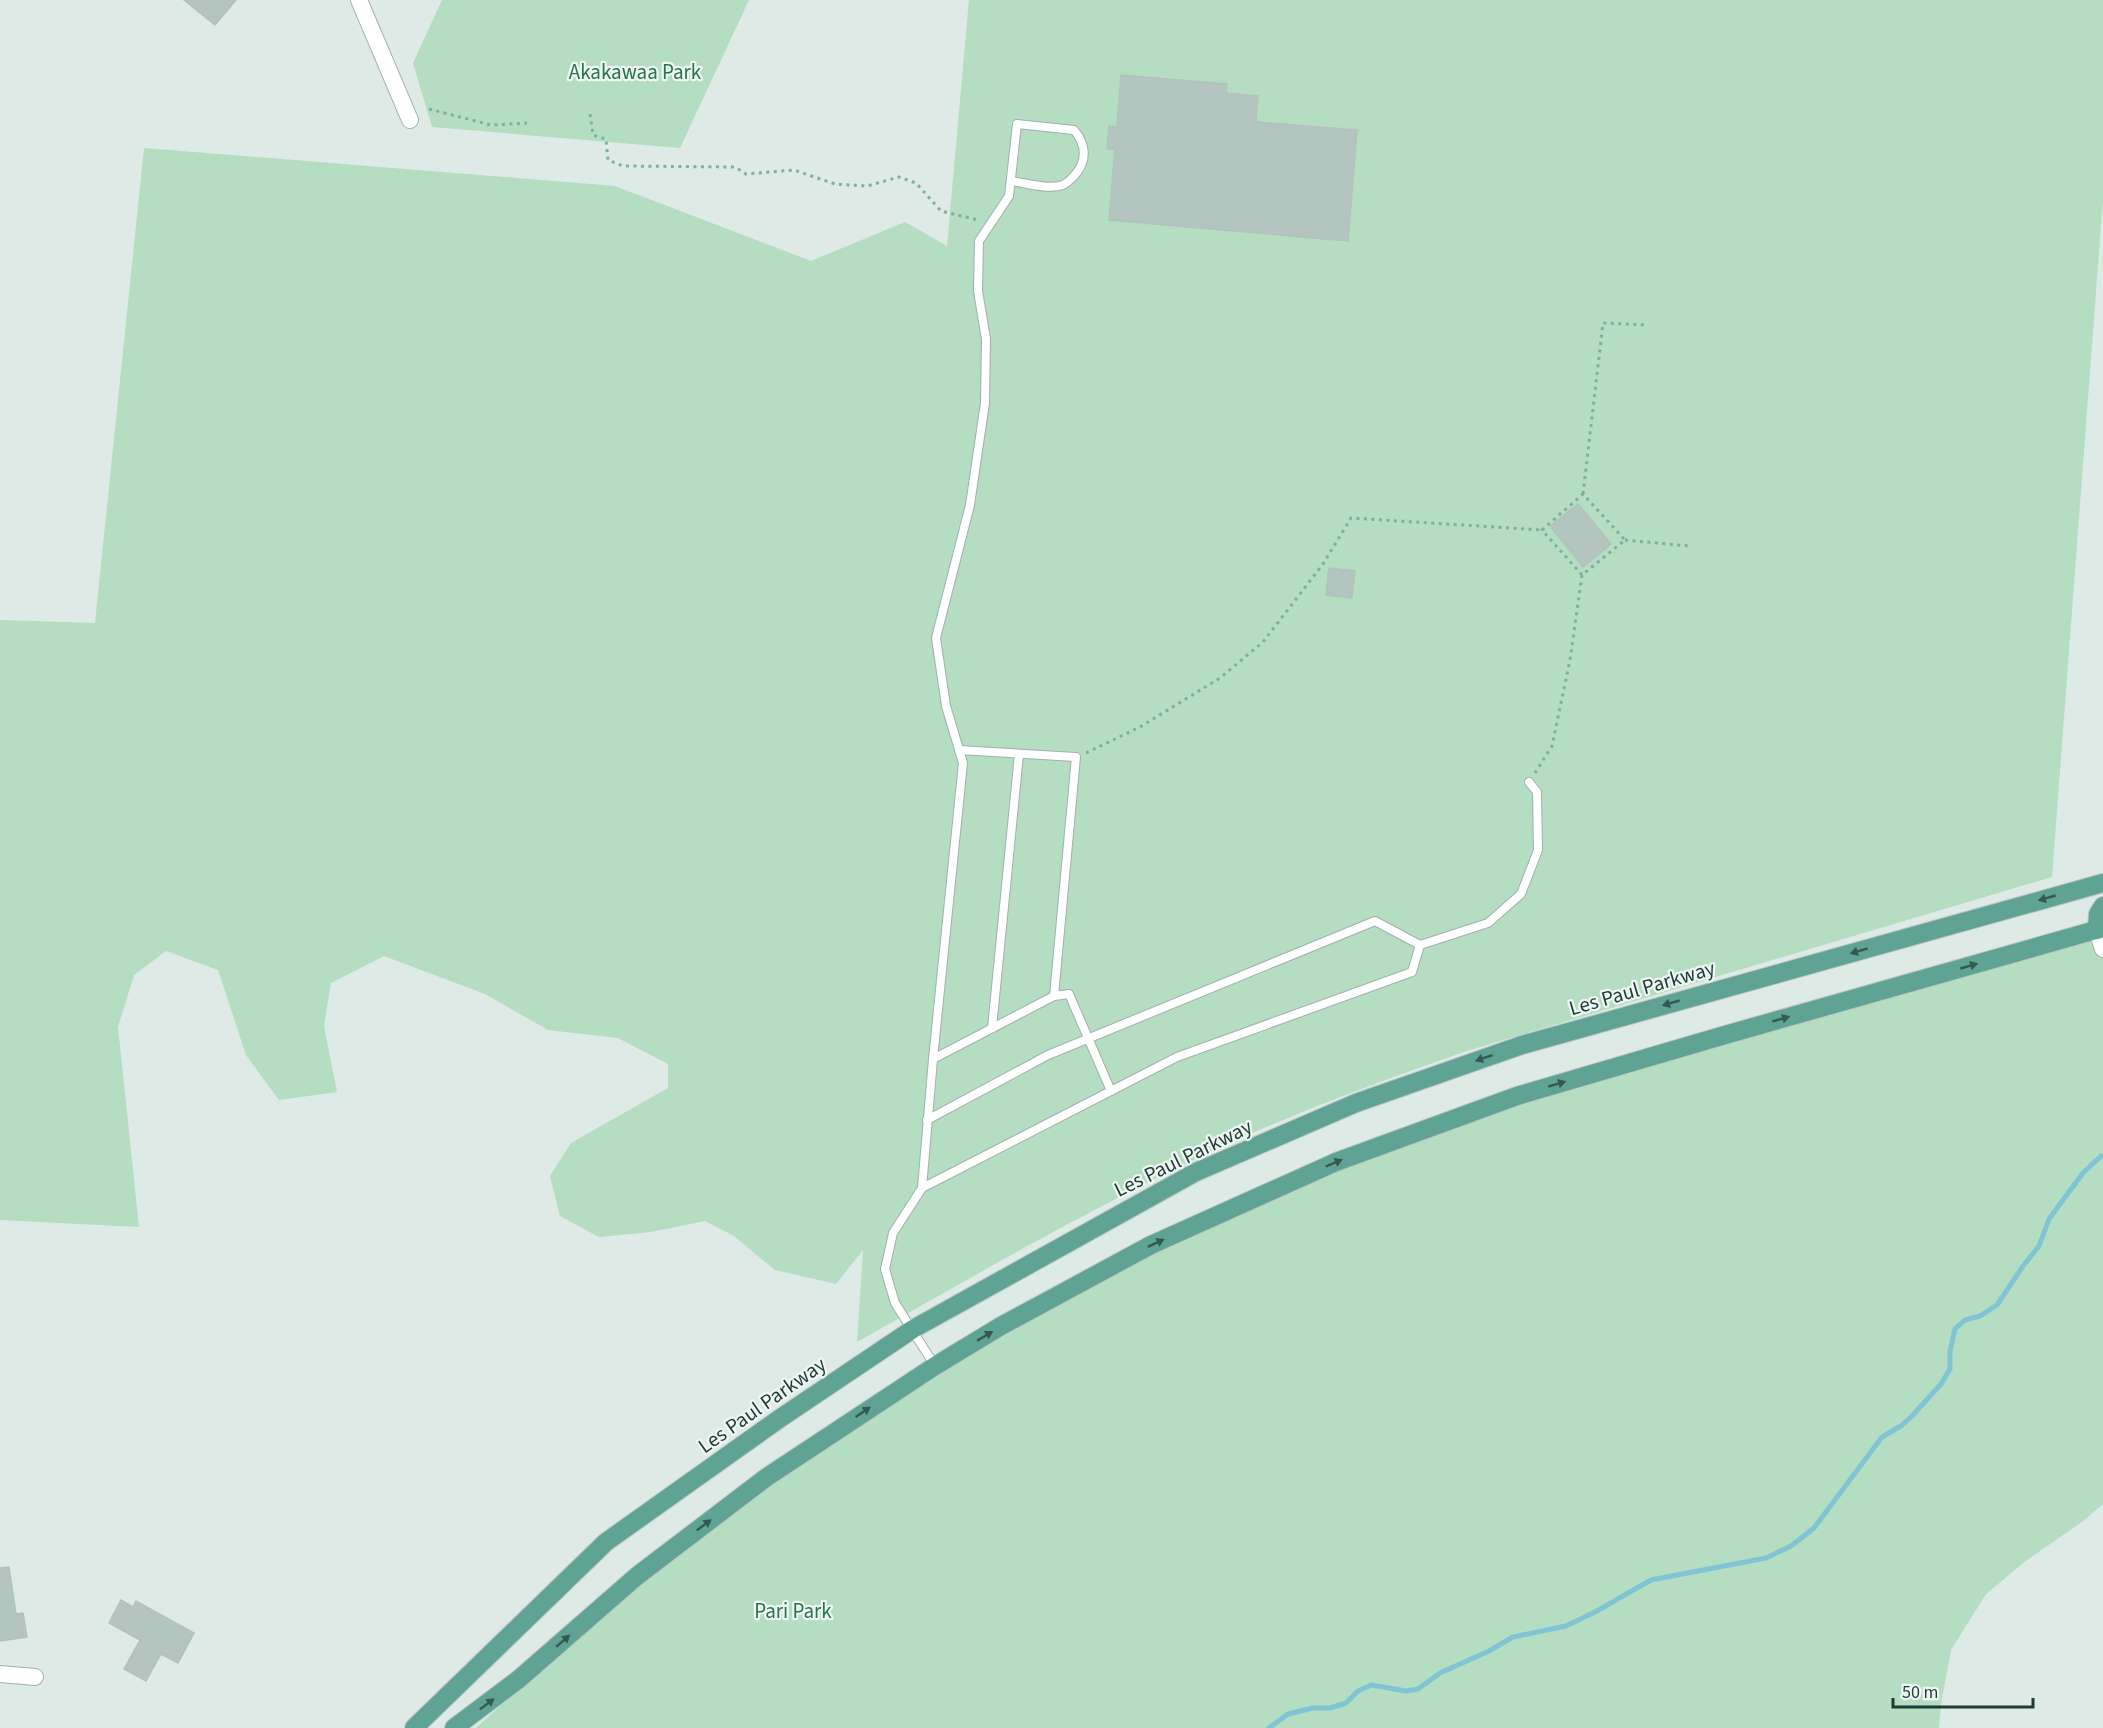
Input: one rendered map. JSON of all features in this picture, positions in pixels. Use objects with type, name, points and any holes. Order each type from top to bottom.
[{"type":"main road","name":"Les Paul Parkway","points":[[414,1728],[606,1542],[779,1419],[913,1329],[1196,1172],[1356,1103],[1522,1045],[2103,883]]},
{"type":"main road","points":[[454,1728],[519,1679],[637,1576],[767,1477],[935,1366],[1001,1326],[1151,1245],[1336,1162],[1517,1096],[2100,929],[2098,914],[2103,906]]},
{"type":"street","points":[[359,0],[410,120]]},
{"type":"street","points":[[2100,929],[2103,950]]},
{"type":"street","points":[[0,1674],[35,1677]]},
{"type":"lane","points":[[935,1366],[895,1303],[885,1269],[893,1233],[922,1188],[963,762],[946,706],[936,638],[970,505],[985,403],[986,339],[978,291],[979,241],[1009,196],[1017,124],[1074,130],[1082,140],[1084,160],[1078,171],[1065,184],[1052,186],[1011,181]]},
{"type":"lane","points":[[959,750],[1076,757],[1054,996]]},
{"type":"lane","points":[[992,1028],[1018,754]]},
{"type":"lane","points":[[927,1120],[1048,1056],[1375,921],[1420,945],[1488,923],[1521,894],[1538,850],[1537,792],[1529,782]]},
{"type":"lane","points":[[922,1188],[1177,1057],[1412,972],[1420,945]]},
{"type":"lane","points":[[933,1059],[1054,996],[1069,994],[1111,1091]]},
{"type":"path","points":[[429,109],[491,125],[527,123]]},
{"type":"path","points":[[590,114],[593,135],[606,139],[608,160],[623,166],[735,167],[746,174],[794,170],[835,184],[867,186],[898,177],[916,183],[941,211],[991,223]]},
{"type":"path","points":[[1542,530],[1583,494],[1603,324],[1647,325]]},
{"type":"path","points":[[1583,494],[1625,540],[1689,546]]},
{"type":"path","points":[[1076,757],[1140,727],[1220,678],[1263,642],[1323,564],[1351,518],[1542,530],[1582,575]]},
{"type":"path","points":[[1529,782],[1552,746],[1570,660],[1582,575],[1625,540]]},
{"type":"green space","name":"Akakawaa Park","points":[[442,0],[749,0],[680,148],[432,127],[413,63]]},
{"type":"green space","points":[[969,0],[2103,0],[2103,199],[2052,877],[1470,1050],[1282,1120],[1128,1192],[857,1342],[863,1250],[836,1284],[775,1270],[734,1236],[705,1221],[651,1232],[599,1237],[560,1216],[550,1176],[571,1143],[668,1088],[668,1064],[618,1038],[548,1030],[485,994],[384,956],[331,983],[324,1026],[337,1092],[279,1100],[246,1055],[218,970],[166,951],[134,975],[118,1027],[139,1227],[0,1220],[0,620],[95,623],[144,148],[615,186],[811,261],[905,222],[947,246]]},
{"type":"green space","name":"Pari Park","points":[[2103,933],[2103,1504],[2082,1522],[2027,1560],[1986,1594],[1951,1650],[1939,1728],[476,1728],[596,1618],[771,1480],[929,1376],[1118,1269],[1331,1171],[1476,1117]]},
{"type":"building","points":[[184,0],[236,0],[215,25]]},
{"type":"building","points":[[1121,75],[1227,84],[1226,93],[1258,96],[1256,122],[1357,130],[1348,241],[1109,220],[1115,149],[1107,149],[1109,126],[1117,127]]},
{"type":"building","points":[[1578,504],[1611,544],[1583,567],[1550,526]]},
{"type":"building","points":[[1329,568],[1355,571],[1352,598],[1326,595]]},
{"type":"building","points":[[9,1567],[16,1614],[23,1613],[27,1637],[0,1641],[0,1568]]},
{"type":"building","points":[[121,1600],[133,1607],[136,1601],[194,1633],[178,1663],[161,1654],[146,1681],[124,1669],[140,1640],[109,1623]]},
{"type":"waterway","points":[[1269,1728],[1288,1714],[1313,1708],[1330,1708],[1346,1703],[1358,1691],[1371,1685],[1406,1691],[1418,1689],[1440,1673],[1489,1651],[1513,1637],[1566,1626],[1651,1580],[1766,1558],[1791,1546],[1814,1528],[1882,1437],[1901,1426],[1941,1384],[1950,1369],[1950,1351],[1955,1329],[1965,1320],[1980,1316],[1997,1305],[2039,1246],[2049,1219],[2083,1173],[2101,1156]]}]
